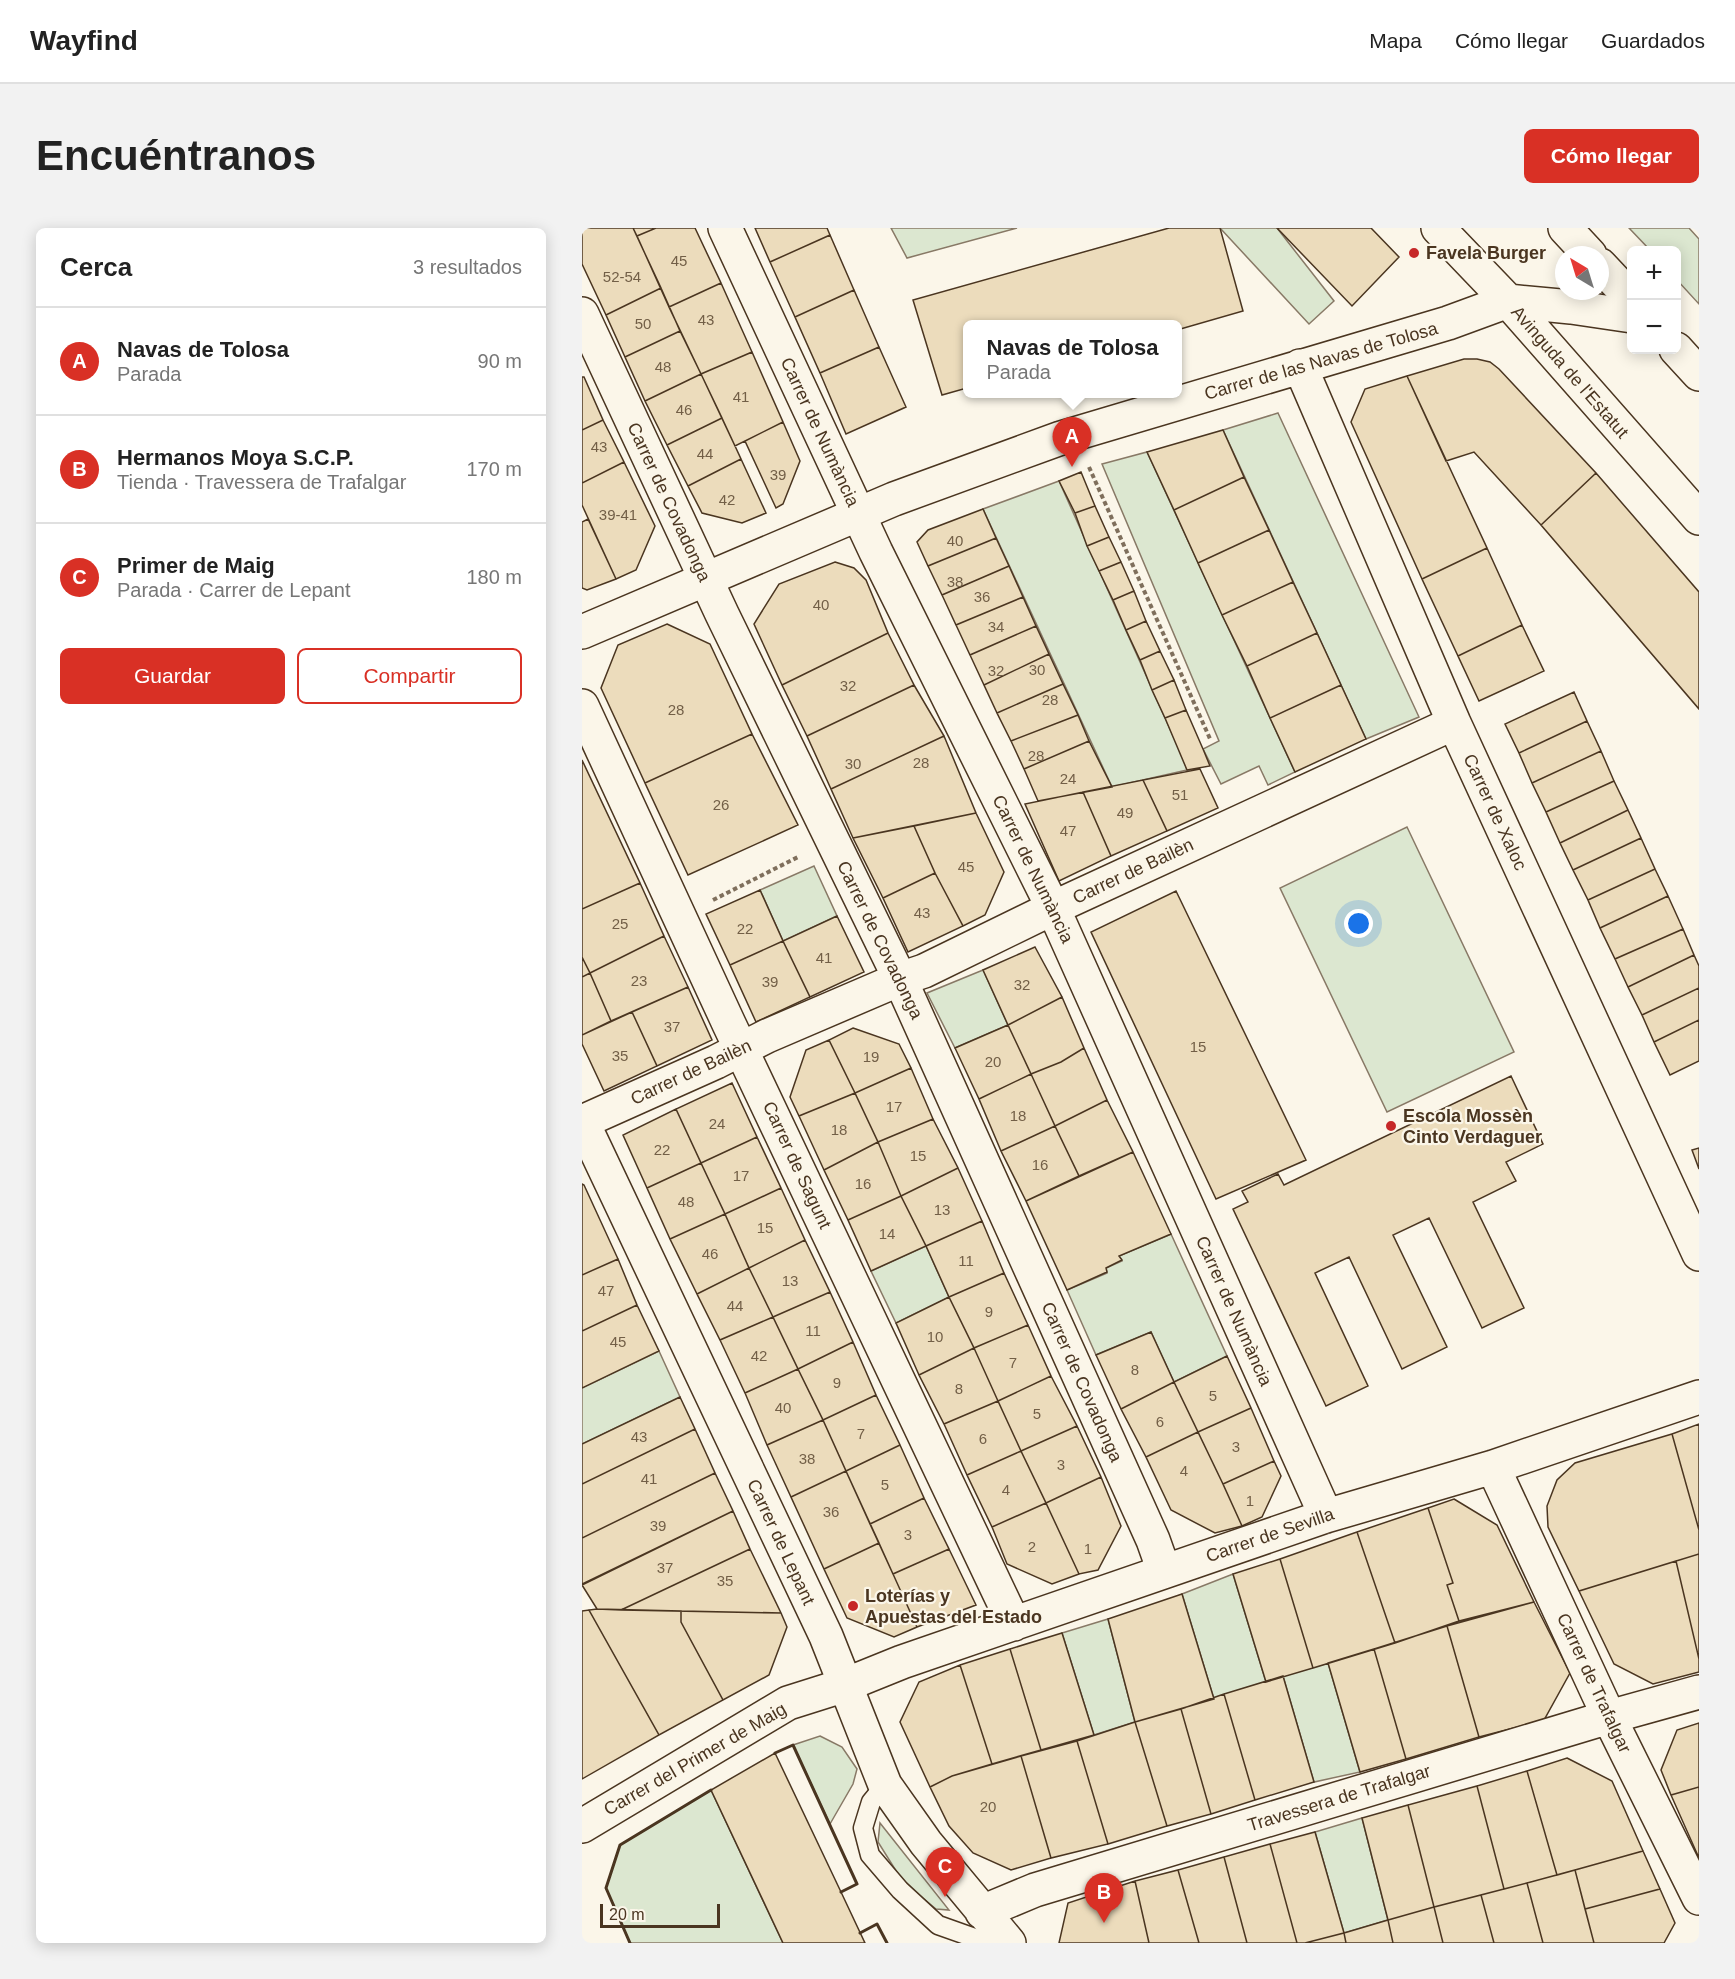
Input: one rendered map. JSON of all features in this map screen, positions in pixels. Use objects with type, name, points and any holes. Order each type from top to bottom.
[{"type":"street","name":"Carrer de Numància","points":[[725,228],[858,514],[1053,908],[1326,1516]]},
{"type":"street","name":"Avinguda de l'Estatut","points":[[1438,228],[1508,301],[1699,519]]},
{"type":"street","points":[[1565,228],[1582,246]]},
{"type":"street","points":[[1609,275],[1627,294]]},
{"type":"street","name":"Carrer de las Navas de Tolosa","points":[[582,632],[706,581],[858,514],[1074,434],[1448,323],[1508,301],[1627,315]]},
{"type":"street","name":"Carrer de Covadonga","points":[[582,314],[706,581],[900,979],[1148,1529],[1164,1571]]},
{"type":"street","points":[[1681,354],[1699,374]]},
{"type":"street","name":"Carrer de Xaloc","points":[[1300,366],[1454,723],[1699,1254]]},
{"type":"street","name":"Carrer de Sagunt","points":[[582,706],[1014,1624]]},
{"type":"street","name":"Carrer de Bailèn","points":[[582,1122],[767,1036],[924,971],[1053,908],[1454,723]]},
{"type":"street","name":"Carrer de Lepant","points":[[582,1122],[826,1636],[872,1746],[885,1785],[926,1843],[1006,1940]]},
{"type":"street","name":"Carrer de Sevilla","points":[[845,1686],[902,1662],[1164,1571],[1326,1516],[1493,1467],[1699,1396]]},
{"type":"street","name":"Carrer de Trafalgar","points":[[1493,1467],[1609,1717],[1699,1898]]},
{"type":"street","name":"Carrer del Primer de Maig","points":[[582,1826],[788,1703],[845,1686]]},
{"type":"street","name":"Travessera de Trafalgar","points":[[982,1912],[1035,1890],[1699,1692]]},
{"type":"lane","points":[[885,1785],[871,1802],[863,1828],[870,1855],[900,1890],[939,1925],[982,1941],[1006,1940]]},
{"type":"path","points":[[1074,434],[1211,741]]},
{"type":"path","points":[[680,916],[832,840]]},
{"type":"green space","points":[[891,228],[1017,228],[907,258]]},
{"type":"green space","points":[[1220,228],[1277,228],[1334,301],[1309,324]]},
{"type":"green space","points":[[1629,228],[1689,228],[1699,239],[1699,304],[1681,284],[1681,246],[1646,246]]},
{"type":"green space","points":[[1278,413],[1419,717],[1366,739],[1223,430]]},
{"type":"green space","points":[[1147,452],[1295,772],[1268,785],[1259,766],[1221,784],[1203,749],[1219,741],[1102,464]]},
{"type":"green space","points":[[1059,481],[1187,770],[1112,787],[983,509]]},
{"type":"green space","points":[[1407,827],[1514,1052],[1387,1112],[1280,888]]},
{"type":"green space","points":[[814,866],[837,916],[783,941],[760,890]]},
{"type":"green space","points":[[983,970],[1008,1025],[955,1048],[927,993]]},
{"type":"green space","points":[[1171,1234],[1227,1356],[1174,1382],[1151,1332],[1096,1355],[1067,1290],[1107,1273],[1106,1268],[1122,1261],[1119,1256]]},
{"type":"green space","points":[[926,1246],[949,1297],[896,1323],[871,1271]]},
{"type":"green space","points":[[659,1351],[680,1397],[582,1444],[582,1388]]},
{"type":"green space","points":[[1233,1574],[1266,1682],[1214,1699],[1182,1594]]},
{"type":"green space","points":[[1108,1619],[1135,1722],[1094,1735],[1062,1633]]},
{"type":"green space","points":[[1328,1663],[1360,1772],[1314,1782],[1283,1676]]},
{"type":"green space","points":[[820,1736],[842,1747],[857,1769],[853,1784],[830,1824],[793,1745]]},
{"type":"green space","points":[[711,1790],[783,1943],[630,1943],[606,1888],[620,1845]]},
{"type":"green space","points":[[1362,1818],[1388,1920],[1344,1933],[1315,1832]]},
{"type":"green space","points":[[880,1823],[949,1910],[936,1909],[903,1882],[878,1842]]},
{"type":"building","points":[[582,228],[633,228],[661,288],[606,315],[582,264]]},
{"type":"building","points":[[633,228],[656,228],[637,236]]},
{"type":"building","points":[[656,228],[695,228],[721,283],[669,307],[637,236]]},
{"type":"building","points":[[755,228],[827,228],[830,235],[770,262]]},
{"type":"building","points":[[1169,228],[1220,228],[1243,311],[1182,329],[1182,320],[963,320],[963,389],[942,395],[913,300]]},
{"type":"building","points":[[1277,228],[1371,228],[1399,257],[1352,306]]},
{"type":"building","points":[[830,235],[854,290],[795,317],[770,262]]},
{"type":"building","points":[[721,283],[752,352],[701,374],[669,307]]},
{"type":"building","points":[[661,288],[680,331],[625,357],[606,315]]},
{"type":"building","points":[[854,290],[879,347],[820,373],[795,317]]},
{"type":"building","points":[[680,331],[701,374],[645,401],[625,357]]},
{"type":"building","points":[[879,347],[906,407],[846,434],[820,373]]},
{"type":"building","points":[[752,352],[783,422],[735,446],[701,374]]},
{"type":"building","points":[[1464,359],[1490,362],[1499,369],[1596,473],[1541,525],[1474,452],[1446,461],[1407,376]]},
{"type":"building","points":[[701,374],[722,418],[667,445],[645,401]]},
{"type":"building","points":[[1407,376],[1487,548],[1422,579],[1351,422],[1365,389]]},
{"type":"building","points":[[582,377],[603,420],[582,430]]},
{"type":"building","points":[[722,418],[741,459],[688,486],[667,445]]},
{"type":"building","points":[[603,420],[624,462],[582,483],[582,430]]},
{"type":"building","points":[[783,422],[800,461],[783,504],[776,508],[745,441]]},
{"type":"building","points":[[1223,430],[1244,477],[1174,510],[1147,452]]},
{"type":"building","points":[[741,459],[766,513],[742,523],[702,513],[688,486]]},
{"type":"building","points":[[624,462],[655,526],[636,570],[616,579],[582,505],[582,483]]},
{"type":"building","points":[[1081,472],[1095,506],[1075,513],[1059,481]]},
{"type":"building","points":[[1596,473],[1699,592],[1699,709],[1541,525]]},
{"type":"building","points":[[1244,477],[1269,530],[1198,563],[1174,510]]},
{"type":"building","points":[[1095,506],[1109,537],[1087,546],[1075,513]]},
{"type":"building","points":[[983,509],[996,538],[928,566],[917,542],[928,530]]},
{"type":"building","points":[[588,519],[616,579],[587,590],[582,588],[582,522]]},
{"type":"building","points":[[1269,530],[1293,582],[1222,615],[1198,563]]},
{"type":"building","points":[[1109,537],[1121,562],[1099,571],[1087,546]]},
{"type":"building","points":[[996,538],[1009,566],[942,595],[928,566]]},
{"type":"building","points":[[1487,548],[1522,625],[1458,656],[1422,579]]},
{"type":"building","points":[[835,562],[854,568],[866,580],[888,633],[782,685],[754,624],[779,584]]},
{"type":"building","points":[[1121,562],[1134,591],[1113,600],[1099,571]]},
{"type":"building","points":[[1009,566],[1023,597],[956,625],[942,595]]},
{"type":"building","points":[[1293,582],[1317,633],[1247,666],[1222,615]]},
{"type":"building","points":[[1134,591],[1146,621],[1126,630],[1113,600]]},
{"type":"building","points":[[1023,597],[1036,626],[970,655],[956,625]]},
{"type":"building","points":[[1146,621],[1160,651],[1140,660],[1126,630]]},
{"type":"building","points":[[667,624],[710,644],[752,734],[645,783],[601,688],[618,645]]},
{"type":"building","points":[[1522,625],[1544,671],[1479,701],[1458,656]]},
{"type":"building","points":[[1036,626],[1049,654],[984,685],[970,655]]},
{"type":"building","points":[[888,633],[914,685],[807,736],[782,685]]},
{"type":"building","points":[[1317,633],[1341,685],[1270,718],[1247,666]]},
{"type":"building","points":[[1160,651],[1174,680],[1152,690],[1140,660]]},
{"type":"building","points":[[1049,654],[1063,684],[997,713],[984,685]]},
{"type":"building","points":[[1174,680],[1186,710],[1165,718],[1152,690]]},
{"type":"building","points":[[1063,684],[1078,715],[1011,741],[997,713]]},
{"type":"building","points":[[914,685],[944,736],[831,789],[807,736]]},
{"type":"building","points":[[1341,685],[1366,739],[1295,772],[1270,718]]},
{"type":"building","points":[[1574,692],[1587,721],[1519,753],[1505,724]]},
{"type":"building","points":[[1186,710],[1210,766],[1187,770],[1165,718]]},
{"type":"building","points":[[1078,715],[1089,741],[1024,769],[1011,741]]},
{"type":"building","points":[[1587,721],[1601,751],[1532,783],[1519,753]]},
{"type":"building","points":[[752,734],[798,825],[688,875],[645,783]]},
{"type":"building","points":[[944,736],[976,813],[853,838],[831,789]]},
{"type":"building","points":[[1089,741],[1112,787],[1038,801],[1024,769]]},
{"type":"building","points":[[1601,751],[1614,781],[1546,812],[1532,783]]},
{"type":"building","points":[[582,760],[640,883],[582,909]]},
{"type":"building","points":[[1200,769],[1218,808],[1167,831],[1143,780]]},
{"type":"building","points":[[1143,780],[1167,831],[1111,856],[1083,792]]},
{"type":"building","points":[[1614,781],[1628,810],[1560,843],[1546,812]]},
{"type":"building","points":[[1083,792],[1111,856],[1059,881],[1025,804]]},
{"type":"building","points":[[1628,810],[1641,838],[1573,870],[1560,843]]},
{"type":"building","points":[[976,813],[1004,872],[985,915],[963,926],[935,873],[914,826]]},
{"type":"building","points":[[914,826],[935,873],[883,898],[853,838]]},
{"type":"building","points":[[1641,838],[1655,869],[1588,900],[1573,870]]},
{"type":"building","points":[[1655,869],[1668,896],[1600,928],[1588,900]]},
{"type":"building","points":[[935,873],[963,926],[908,952],[883,898]]},
{"type":"building","points":[[640,883],[664,936],[590,973],[582,957],[582,909]]},
{"type":"building","points":[[760,890],[783,941],[730,965],[706,914]]},
{"type":"building","points":[[1176,891],[1306,1160],[1216,1199],[1091,932]]},
{"type":"building","points":[[1668,896],[1683,929],[1615,959],[1600,928]]},
{"type":"building","points":[[837,916],[864,972],[810,997],[783,941]]},
{"type":"building","points":[[1683,929],[1694,955],[1628,987],[1615,959]]},
{"type":"building","points":[[664,936],[688,987],[611,1021],[590,973]]},
{"type":"building","points":[[783,941],[810,997],[756,1022],[730,965]]},
{"type":"building","points":[[1035,947],[1062,997],[1008,1025],[983,970]]},
{"type":"building","points":[[1694,955],[1699,966],[1699,988],[1642,1015],[1628,987]]},
{"type":"building","points":[[582,957],[590,973],[582,977]]},
{"type":"building","points":[[590,973],[611,1021],[582,1035],[582,977]]},
{"type":"building","points":[[688,987],[712,1040],[657,1066],[632,1012]]},
{"type":"building","points":[[1699,988],[1699,1020],[1654,1042],[1642,1015]]},
{"type":"building","points":[[1062,997],[1084,1048],[1061,1062],[1031,1074],[1008,1025]]},
{"type":"building","points":[[632,1012],[657,1066],[604,1091],[582,1044],[582,1035]]},
{"type":"building","points":[[1699,1020],[1699,1061],[1670,1075],[1654,1042]]},
{"type":"building","points":[[1008,1025],[1031,1074],[979,1099],[955,1048]]},
{"type":"building","points":[[853,1028],[899,1044],[911,1068],[855,1093],[829,1040]]},
{"type":"building","points":[[829,1040],[855,1093],[799,1116],[790,1097],[806,1050]]},
{"type":"building","points":[[1084,1048],[1107,1100],[1055,1126],[1031,1074],[1061,1062]]},
{"type":"building","points":[[911,1068],[933,1119],[878,1142],[855,1093]]},
{"type":"building","points":[[1031,1074],[1055,1126],[1001,1151],[979,1099]]},
{"type":"building","points":[[1511,1076],[1543,1144],[1506,1162],[1516,1181],[1473,1202],[1524,1308],[1482,1328],[1429,1218],[1393,1235],[1447,1347],[1402,1369],[1349,1257],[1315,1273],[1368,1386],[1326,1406],[1233,1209],[1248,1202],[1242,1191],[1278,1174],[1284,1185]]},
{"type":"building","points":[[732,1083],[757,1137],[701,1163],[676,1109]]},
{"type":"building","points":[[855,1093],[878,1142],[824,1170],[799,1116]]},
{"type":"building","points":[[1107,1100],[1133,1152],[1079,1176],[1055,1126]]},
{"type":"building","points":[[676,1109],[701,1163],[647,1188],[623,1135]]},
{"type":"building","points":[[933,1119],[958,1168],[901,1196],[878,1142]]},
{"type":"building","points":[[1055,1126],[1079,1176],[1026,1201],[1001,1151]]},
{"type":"building","points":[[757,1137],[781,1188],[725,1214],[701,1163]]},
{"type":"building","points":[[878,1142],[901,1196],[848,1220],[824,1170]]},
{"type":"building","points":[[1699,1148],[1699,1169],[1692,1150]]},
{"type":"building","points":[[1133,1152],[1171,1234],[1119,1256],[1122,1260],[1106,1268],[1107,1272],[1067,1290],[1026,1201]]},
{"type":"building","points":[[701,1163],[725,1214],[670,1239],[647,1188]]},
{"type":"building","points":[[958,1168],[982,1221],[926,1246],[901,1196]]},
{"type":"building","points":[[582,1184],[618,1259],[582,1275]]},
{"type":"building","points":[[781,1188],[805,1240],[749,1268],[725,1214]]},
{"type":"building","points":[[901,1196],[926,1246],[871,1271],[848,1220]]},
{"type":"building","points":[[725,1214],[749,1268],[697,1294],[670,1239]]},
{"type":"building","points":[[982,1221],[1004,1273],[949,1297],[926,1246]]},
{"type":"building","points":[[805,1240],[830,1292],[773,1317],[749,1268]]},
{"type":"building","points":[[618,1259],[637,1305],[582,1331],[582,1275]]},
{"type":"building","points":[[749,1268],[773,1317],[720,1340],[697,1294]]},
{"type":"building","points":[[1004,1273],[1028,1325],[974,1348],[949,1297]]},
{"type":"building","points":[[830,1292],[853,1342],[798,1369],[773,1317]]},
{"type":"building","points":[[949,1297],[974,1348],[919,1375],[896,1323]]},
{"type":"building","points":[[637,1305],[659,1351],[582,1388],[582,1331]]},
{"type":"building","points":[[773,1317],[798,1369],[745,1393],[720,1340]]},
{"type":"building","points":[[1028,1325],[1051,1376],[998,1401],[974,1348]]},
{"type":"building","points":[[1151,1332],[1174,1382],[1121,1409],[1096,1355]]},
{"type":"building","points":[[853,1342],[876,1395],[823,1420],[798,1369]]},
{"type":"building","points":[[974,1348],[998,1401],[944,1424],[919,1375]]},
{"type":"building","points":[[1227,1356],[1251,1408],[1198,1432],[1174,1382]]},
{"type":"building","points":[[798,1369],[823,1420],[767,1445],[745,1393]]},
{"type":"building","points":[[1051,1376],[1077,1426],[1021,1451],[998,1401]]},
{"type":"building","points":[[1174,1382],[1198,1432],[1146,1457],[1121,1409]]},
{"type":"building","points":[[876,1395],[900,1445],[846,1471],[823,1420]]},
{"type":"building","points":[[680,1397],[695,1429],[582,1484],[582,1444]]},
{"type":"building","points":[[998,1401],[1021,1451],[967,1475],[944,1424]]},
{"type":"building","points":[[1251,1408],[1274,1461],[1223,1484],[1198,1432]]},
{"type":"building","points":[[823,1420],[846,1471],[791,1497],[767,1445]]},
{"type":"building","points":[[1699,1424],[1699,1530],[1672,1434]]},
{"type":"building","points":[[1077,1426],[1101,1477],[1046,1503],[1021,1451]]},
{"type":"building","points":[[695,1429],[715,1473],[582,1538],[582,1484]]},
{"type":"building","points":[[1198,1432],[1242,1526],[1215,1533],[1171,1510],[1146,1457]]},
{"type":"building","points":[[1672,1434],[1699,1530],[1699,1554],[1579,1591],[1548,1527],[1547,1506],[1557,1480],[1575,1463]]},
{"type":"building","points":[[900,1445],[924,1498],[870,1524],[846,1471]]},
{"type":"building","points":[[1021,1451],[1046,1503],[992,1527],[967,1475]]},
{"type":"building","points":[[1274,1461],[1281,1476],[1262,1517],[1242,1526],[1223,1484]]},
{"type":"building","points":[[846,1471],[879,1543],[824,1569],[791,1497]]},
{"type":"building","points":[[715,1473],[733,1511],[582,1584],[582,1538]]},
{"type":"building","points":[[1101,1477],[1121,1526],[1098,1570],[1079,1574],[1046,1503]]},
{"type":"building","points":[[924,1498],[949,1549],[893,1574],[870,1524]]},
{"type":"building","points":[[1454,1499],[1497,1525],[1534,1602],[1459,1621],[1447,1585],[1453,1583],[1428,1508]]},
{"type":"building","points":[[1046,1503],[1079,1574],[1052,1584],[1007,1564],[992,1527]]},
{"type":"building","points":[[1428,1508],[1453,1583],[1447,1585],[1459,1621],[1395,1643],[1357,1532]]},
{"type":"building","points":[[733,1511],[750,1549],[621,1610],[597,1609],[582,1585]]},
{"type":"building","points":[[1357,1532],[1395,1643],[1313,1668],[1280,1559]]},
{"type":"building","points":[[879,1543],[917,1627],[894,1637],[847,1618],[824,1569]]},
{"type":"building","points":[[750,1549],[781,1613],[621,1610]]},
{"type":"building","points":[[949,1549],[976,1605],[917,1627],[893,1574]]},
{"type":"building","points":[[1699,1554],[1699,1659],[1676,1561]]},
{"type":"building","points":[[1280,1559],[1313,1668],[1266,1682],[1233,1574]]},
{"type":"building","points":[[1676,1561],[1699,1659],[1699,1672],[1653,1684],[1614,1664],[1579,1591]]},
{"type":"building","points":[[1182,1594],[1214,1699],[1135,1722],[1108,1619]]},
{"type":"building","points":[[1534,1602],[1570,1673],[1544,1720],[1479,1737],[1447,1626]]},
{"type":"building","points":[[589,1610],[681,1611],[681,1622],[723,1700],[659,1735]]},
{"type":"building","points":[[589,1610],[659,1735],[582,1779],[582,1611]]},
{"type":"building","points":[[681,1611],[781,1613],[787,1627],[769,1675],[723,1700],[681,1622]]},
{"type":"building","points":[[1447,1626],[1479,1737],[1406,1759],[1374,1649]]},
{"type":"building","points":[[1062,1633],[1094,1735],[1041,1750],[1010,1649]]},
{"type":"building","points":[[1010,1649],[1041,1750],[992,1764],[960,1665]]},
{"type":"building","points":[[1374,1649],[1406,1759],[1360,1772],[1328,1663]]},
{"type":"building","points":[[960,1665],[992,1764],[952,1776],[930,1787],[900,1722],[919,1682]]},
{"type":"building","points":[[1283,1676],[1314,1782],[1255,1800],[1224,1694]]},
{"type":"building","points":[[1224,1694],[1255,1800],[1211,1814],[1181,1709]]},
{"type":"building","points":[[1181,1709],[1211,1814],[1167,1826],[1135,1722]]},
{"type":"building","points":[[1135,1722],[1167,1826],[1108,1844],[1077,1741]]},
{"type":"building","points":[[1699,1723],[1699,1787],[1671,1795],[1661,1770],[1677,1730]]},
{"type":"building","points":[[1077,1741],[1108,1844],[1051,1858],[1021,1756]]},
{"type":"building","points":[[775,1753],[865,1943],[783,1943],[711,1790]]},
{"type":"building","points":[[1021,1756],[1051,1858],[1011,1870],[973,1853],[949,1826],[930,1787],[952,1776]]},
{"type":"building","points":[[1567,1758],[1612,1781],[1643,1851],[1557,1875],[1527,1771]]},
{"type":"building","points":[[1527,1771],[1557,1875],[1504,1889],[1477,1786]]},
{"type":"building","points":[[1477,1786],[1504,1889],[1434,1907],[1408,1805]]},
{"type":"building","points":[[1699,1787],[1699,1858],[1671,1795]]},
{"type":"building","points":[[1408,1805],[1434,1907],[1388,1920],[1362,1818]]},
{"type":"building","points":[[1315,1832],[1344,1933],[1297,1943],[1270,1844]]},
{"type":"building","points":[[1270,1844],[1297,1943],[1247,1943],[1224,1857]]},
{"type":"building","points":[[1643,1851],[1660,1889],[1585,1909],[1575,1870]]},
{"type":"building","points":[[1224,1857],[1247,1943],[1199,1943],[1178,1870]]},
{"type":"building","points":[[1178,1870],[1199,1943],[1149,1943],[1135,1881]]},
{"type":"building","points":[[1575,1870],[1594,1943],[1543,1943],[1527,1883]]},
{"type":"building","points":[[1135,1881],[1149,1943],[1059,1943],[1068,1903]]},
{"type":"building","points":[[1527,1883],[1543,1943],[1494,1943],[1481,1895]]},
{"type":"building","points":[[1660,1889],[1675,1923],[1664,1943],[1594,1943],[1585,1909]]},
{"type":"building","points":[[1481,1895],[1494,1943],[1443,1943],[1434,1907]]},
{"type":"building","points":[[1434,1907],[1443,1943],[1393,1943],[1388,1920]]},
{"type":"building","points":[[1388,1920],[1393,1943],[1346,1943],[1344,1933]]},
{"type":"building","points":[[1344,1933],[1346,1943],[1305,1943]]},
{"type":"wall","points":[[775,1753],[793,1745],[857,1884],[841,1892]]},
{"type":"wall","points":[[630,1943],[606,1888],[620,1845],[711,1790]]},
{"type":"wall","points":[[860,1933],[877,1924],[887,1943]]},
{"type":"place","name":"Favela Burger","points":[[1414,253]]},
{"type":"place","name":"Navas de Tolosa","points":[[1072,467]]},
{"type":"place","name":"Escola Mossèn Cinto Verdaguer","points":[[1391,1126]]},
{"type":"place","name":"Loterías y Apuestas del Estado","points":[[853,1606]]},
{"type":"place","name":"Primer de Maig","points":[[945,1897]]},
{"type":"place","name":"Hermanos Moya S.C.P.","points":[[1104,1923]]}]
